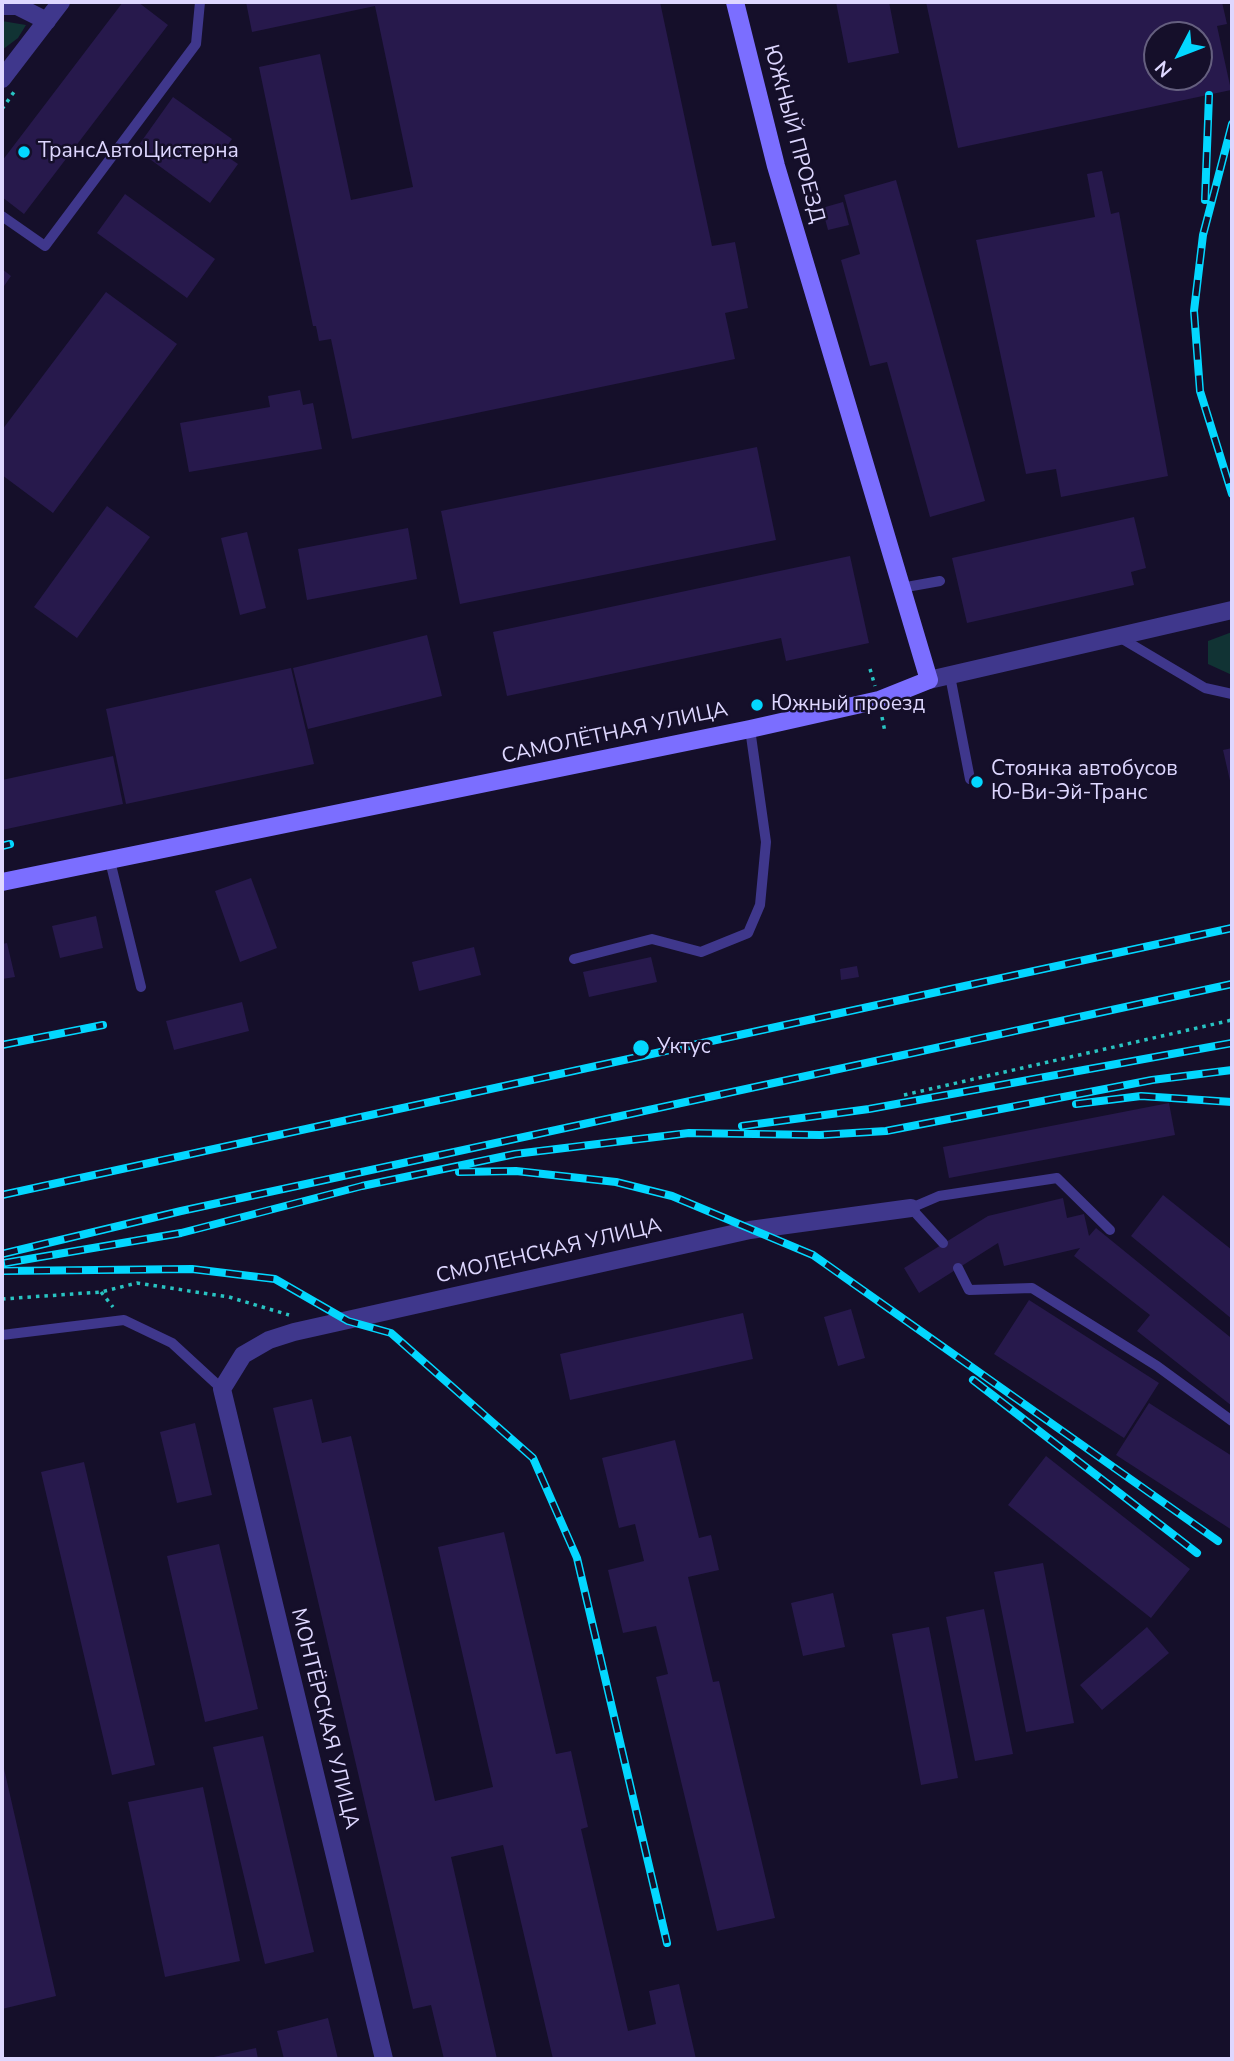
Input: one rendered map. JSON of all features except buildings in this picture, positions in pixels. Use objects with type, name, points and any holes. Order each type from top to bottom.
[{"type":"main road","name":"ЮЖНЫЙ ПРОЕЗД","points":[[735,2],[776,166],[929,680]]},
{"type":"main road","name":"САМОЛЁТНАЯ УЛИЦА","points":[[2,882],[750,729],[879,700],[929,680]]},
{"type":"street","points":[[2,79],[61,2]]},
{"type":"street","points":[[2,6],[17,6],[47,20]]},
{"type":"street","name":"САМОЛЁТНАЯ УЛИЦА","points":[[929,680],[1232,610]]},
{"type":"street","name":"СМОЛЕНСКАЯ УЛИЦА","points":[[222,1389],[243,1355],[269,1340],[750,1230],[911,1208]]},
{"type":"street","name":"МОНТЁРСКАЯ УЛИЦА","points":[[222,1389],[384,2059]]},
{"type":"lane","points":[[2,216],[45,246],[196,44],[200,2]]},
{"type":"lane","points":[[901,588],[940,581]]},
{"type":"lane","points":[[1119,637],[1205,688],[1232,694]]},
{"type":"lane","points":[[950,676],[970,779]]},
{"type":"lane","points":[[574,959],[652,940],[701,952],[748,933],[760,905],[766,842],[750,729]]},
{"type":"lane","points":[[110,861],[141,987]]},
{"type":"lane","points":[[943,1243],[911,1208],[939,1196],[1057,1178],[1110,1230]]},
{"type":"lane","points":[[958,1268],[969,1290],[1032,1288],[1157,1366],[1232,1421]]},
{"type":"lane","points":[[2,1335],[124,1321],[172,1343],[222,1389]]},
{"type":"path","points":[[904,1094],[1232,1020]]},
{"type":"path","points":[[2,1299],[102,1292],[137,1283],[229,1297],[325,1326]]},
{"type":"green space","points":[[2,21],[26,25],[18,38],[2,50]]},
{"type":"green space","points":[[1232,632],[1232,675],[1208,664],[1208,641]]},
{"type":"railway","points":[[1205,200],[1209,95]]},
{"type":"railway","points":[[1232,124],[1203,235],[1194,311],[1200,391],[1232,494]]},
{"type":"railway","points":[[2,846],[10,844]]},
{"type":"railway","points":[[2,1195],[1232,928]]},
{"type":"railway","points":[[2,1254],[181,1211],[1232,984]]},
{"type":"railway","points":[[2,1045],[103,1025]]},
{"type":"railway","points":[[742,1126],[869,1109],[1232,1043]]},
{"type":"railway","points":[[5,1263],[181,1233],[362,1186],[515,1154],[689,1133],[820,1135],[886,1131],[1152,1080],[1232,1070]]},
{"type":"railway","points":[[1076,1104],[1141,1096],[1232,1102]]},
{"type":"railway","points":[[459,1172],[516,1171],[616,1182],[672,1196],[813,1255],[1218,1541]]},
{"type":"railway","points":[[2,1271],[192,1269],[275,1279],[348,1321],[391,1333],[533,1458],[577,1558],[667,1943]]},
{"type":"railway","points":[[973,1380],[1197,1553]]},
{"type":"place","name":"ТрансАвтоЦистерна","points":[[24,152]]},
{"type":"place","name":"Южный проезд","points":[[757,705]]},
{"type":"place","name":"Стоянка автобусов Ю-Ви-Эй-Транс","points":[[977,782]]},
{"type":"place","name":"Уктус","points":[[641,1048]]}]
